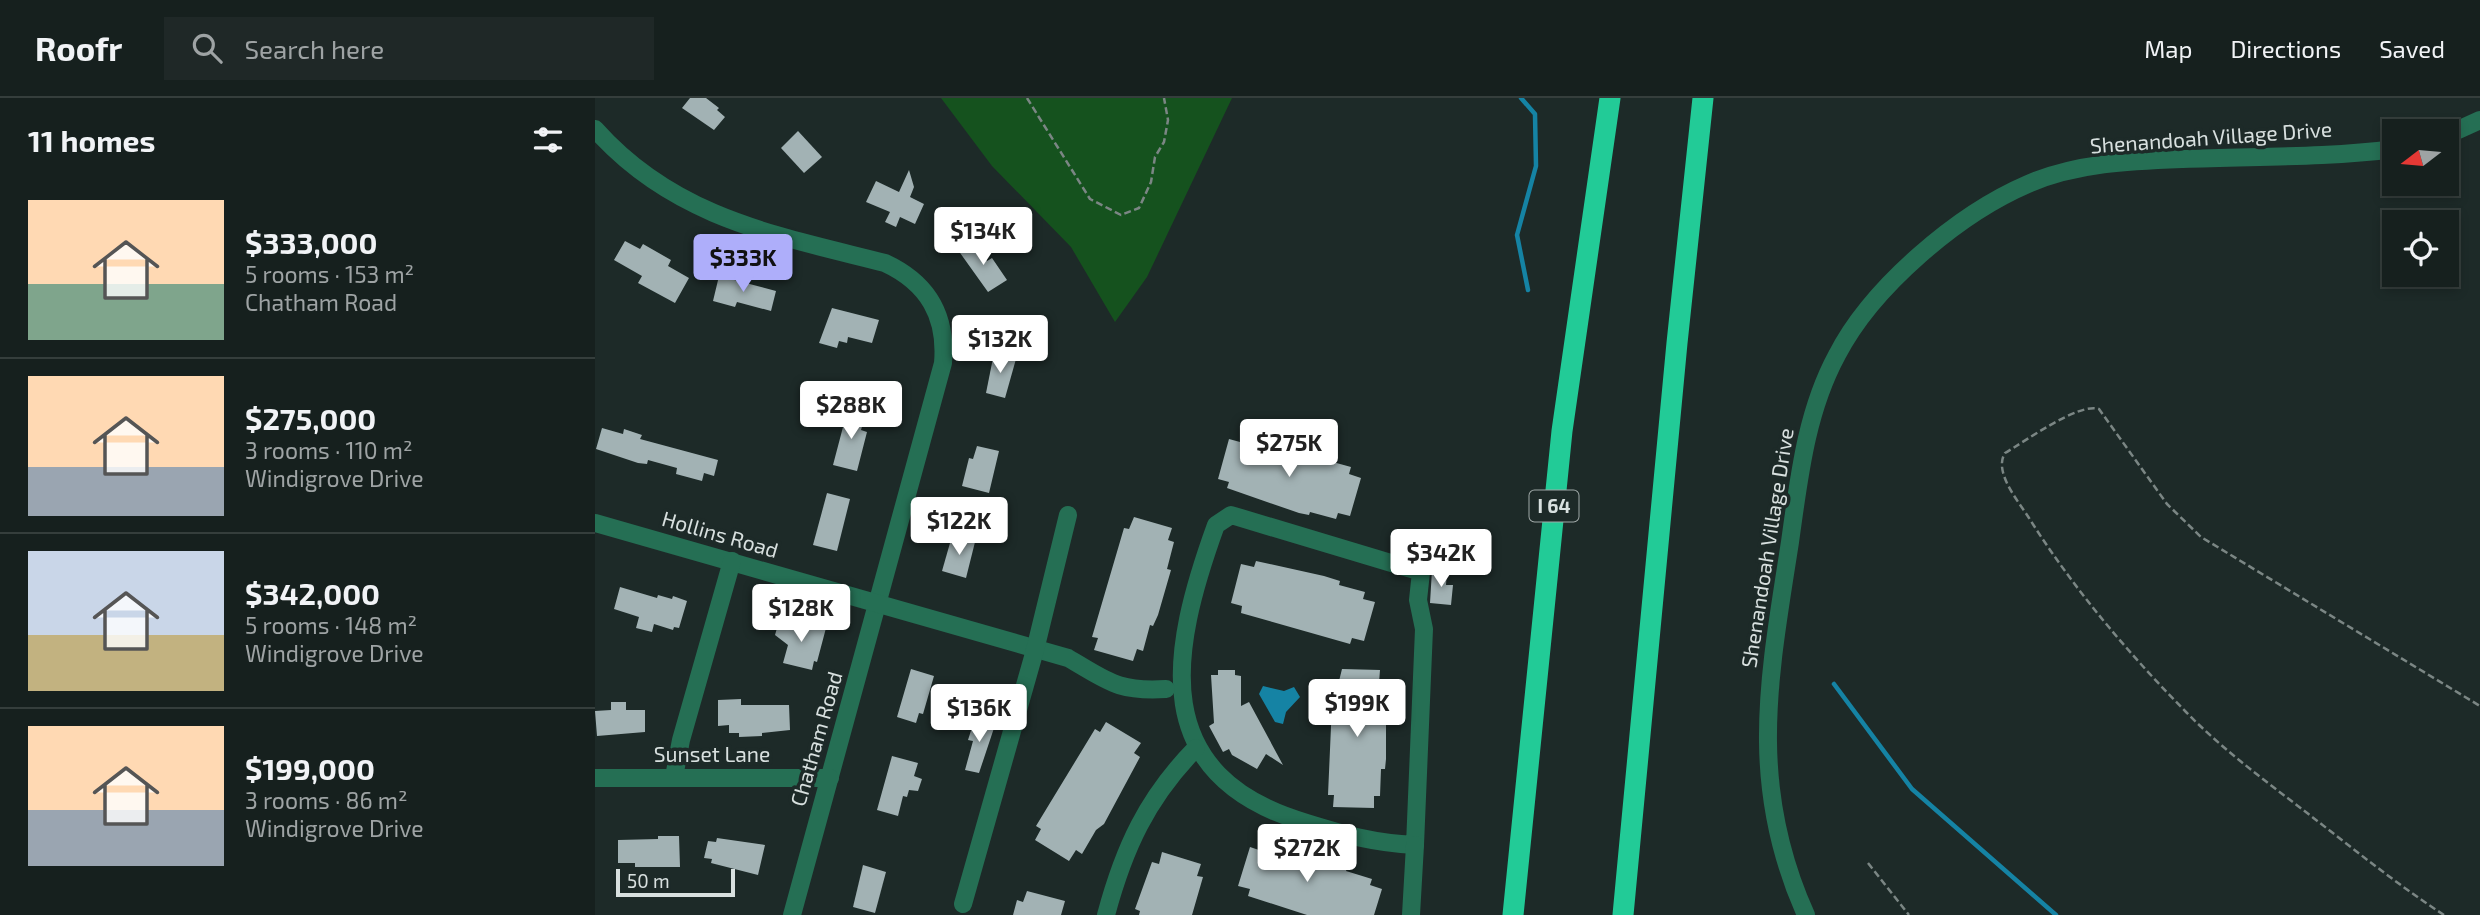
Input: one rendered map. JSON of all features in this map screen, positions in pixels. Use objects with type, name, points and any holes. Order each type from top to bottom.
[{"type":"highway","name":"I 64","points":[[1513,915],[1561,443],[1609,98]]},
{"type":"highway","points":[[1623,915],[1703,98]]},
{"type":"street","points":[[2459,130],[2480,120]]},
{"type":"street","name":"Chatham Road","points":[[595,130],[648,178],[691,205],[724,220],[885,262],[903,271],[929,296],[943,330],[943,363],[792,915]]},
{"type":"street","name":"Shenandoah Village Drive","points":[[1806,915],[1783,859],[1770,797],[1766,738],[1770,673],[1809,427],[1837,354],[1870,307],[1893,282],[1950,232],[2004,196],[2050,176],[2140,161],[2382,150]]},
{"type":"street","points":[[963,904],[1035,650],[1068,515]]},
{"type":"street","points":[[1411,915],[1415,845],[1424,629],[1418,600],[1422,572],[1231,515],[1216,525],[1183,643],[1181,695],[1196,748],[1235,789],[1285,817],[1378,844],[1415,845]]},
{"type":"street","name":"Hollins Road","points":[[595,523],[1068,658],[1109,684],[1128,689],[1166,689]]},
{"type":"street","points":[[674,778],[681,740],[732,561]]},
{"type":"street","points":[[1106,915],[1121,862],[1134,832],[1169,775],[1196,748]]},
{"type":"street","name":"Sunset Lane","points":[[595,778],[830,778]]},
{"type":"path","points":[[1027,98],[1090,199],[1121,215],[1139,208],[1151,182],[1155,157],[1164,142],[1168,120],[1164,98]]},
{"type":"path","points":[[2444,915],[2399,885],[2304,811],[2186,712],[2102,618],[2053,556],[2017,500],[2000,467],[2000,459],[2005,453],[2077,412],[2092,407],[2099,409],[2167,504],[2200,537],[2480,706]]},
{"type":"path","points":[[1868,863],[1909,915]]},
{"type":"green space","points":[[941,98],[1232,98],[1147,277],[1115,322],[1071,247],[992,166]]},
{"type":"water","points":[[1263,686],[1284,691],[1294,687],[1300,697],[1286,712],[1283,724],[1275,722],[1259,694]]},
{"type":"building","points":[[690,98],[706,98],[719,108],[717,110],[725,117],[714,130],[682,108]]},
{"type":"building","points":[[798,131],[822,157],[804,173],[781,148]]},
{"type":"building","points":[[909,170],[914,187],[910,197],[924,204],[915,224],[900,217],[896,227],[885,222],[890,212],[866,202],[876,181],[899,192]]},
{"type":"building","points":[[974,240],[987,261],[992,258],[1007,280],[988,292],[958,250]]},
{"type":"building","points":[[625,241],[640,249],[643,244],[671,260],[668,266],[689,278],[675,303],[638,283],[642,276],[614,260]]},
{"type":"building","points":[[719,276],[776,291],[771,311],[737,302],[735,307],[713,301]]},
{"type":"building","points":[[832,308],[879,320],[872,343],[848,337],[847,343],[839,341],[837,348],[819,343]]},
{"type":"building","points":[[994,353],[1016,359],[1005,398],[986,393]]},
{"type":"building","points":[[848,408],[866,413],[861,430],[867,432],[857,471],[833,465]]},
{"type":"building","points":[[602,428],[623,434],[624,429],[642,435],[640,439],[718,460],[714,476],[704,473],[702,481],[676,474],[677,468],[648,460],[647,464],[638,463],[596,449]]},
{"type":"building","points":[[1242,437],[1351,467],[1349,474],[1361,478],[1350,516],[1338,513],[1336,519],[1310,512],[1309,515],[1299,513],[1227,488],[1229,482],[1218,479],[1229,439],[1240,442]]},
{"type":"building","points":[[977,446],[999,451],[989,493],[962,486],[969,458],[973,459]]},
{"type":"building","points":[[827,493],[850,499],[837,551],[813,545]]},
{"type":"building","points":[[1134,517],[1172,528],[1168,540],[1174,542],[1167,569],[1171,570],[1158,615],[1153,626],[1150,625],[1143,651],[1137,649],[1133,661],[1094,650],[1098,638],[1092,637],[1124,528],[1129,529]]},
{"type":"building","points":[[952,536],[975,542],[966,578],[942,571]]},
{"type":"building","points":[[1256,561],[1324,576],[1340,581],[1339,585],[1365,592],[1363,599],[1375,602],[1364,641],[1352,638],[1350,644],[1241,613],[1242,606],[1231,603],[1241,564],[1254,567]]},
{"type":"building","points":[[1432,570],[1447,571],[1446,585],[1453,585],[1451,605],[1430,603]]},
{"type":"building","points":[[620,587],[657,598],[658,595],[672,599],[673,596],[687,601],[679,628],[674,627],[673,630],[654,624],[652,632],[636,628],[639,617],[614,609]]},
{"type":"building","points":[[779,621],[805,628],[806,623],[826,628],[817,662],[814,661],[812,670],[783,663],[788,645],[775,635]]},
{"type":"building","points":[[911,669],[934,676],[923,714],[919,713],[916,723],[897,717]]},
{"type":"building","points":[[1342,669],[1380,670],[1379,683],[1386,683],[1386,759],[1385,769],[1381,769],[1380,796],[1374,796],[1374,808],[1333,807],[1334,795],[1328,795],[1333,681],[1339,681]]},
{"type":"building","points":[[1218,670],[1235,670],[1235,675],[1241,676],[1241,706],[1249,702],[1283,765],[1266,754],[1257,769],[1232,755],[1229,749],[1223,752],[1209,726],[1214,723],[1211,675],[1218,675]]},
{"type":"building","points":[[741,699],[741,705],[789,705],[790,730],[762,733],[762,736],[739,737],[739,733],[729,733],[729,725],[718,726],[718,700]]},
{"type":"building","points":[[611,702],[626,702],[626,710],[645,710],[645,732],[597,736],[595,711],[611,710]]},
{"type":"building","points":[[975,718],[995,725],[979,773],[965,770],[973,741],[968,740]]},
{"type":"building","points":[[1106,722],[1141,743],[1134,753],[1140,757],[1104,824],[1096,830],[1082,854],[1076,850],[1069,861],[1035,840],[1041,829],[1036,826],[1095,729],[1100,732]]},
{"type":"building","points":[[892,756],[918,763],[914,776],[922,779],[918,791],[909,790],[907,797],[903,796],[898,816],[877,810]]},
{"type":"building","points":[[658,836],[679,836],[680,867],[635,867],[635,863],[618,863],[618,840],[658,839]]},
{"type":"building","points":[[717,838],[765,845],[758,875],[711,863],[712,859],[704,858],[708,841],[716,842]]},
{"type":"building","points":[[1264,845],[1336,863],[1347,868],[1346,871],[1372,879],[1370,885],[1382,889],[1374,915],[1307,915],[1248,896],[1250,889],[1238,886],[1250,847],[1262,851]]},
{"type":"building","points":[[1162,852],[1201,864],[1197,876],[1203,877],[1192,915],[1139,915],[1140,911],[1135,909],[1152,862],[1159,864]]},
{"type":"building","points":[[863,865],[886,872],[875,913],[853,907]]},
{"type":"building","points":[[1027,891],[1065,901],[1061,915],[1013,915],[1017,900],[1023,902]]},
{"type":"waterway","points":[[1521,98],[1535,114],[1536,166],[1517,235],[1528,290]]},
{"type":"waterway","points":[[1834,684],[1912,789],[2056,915]]}]
